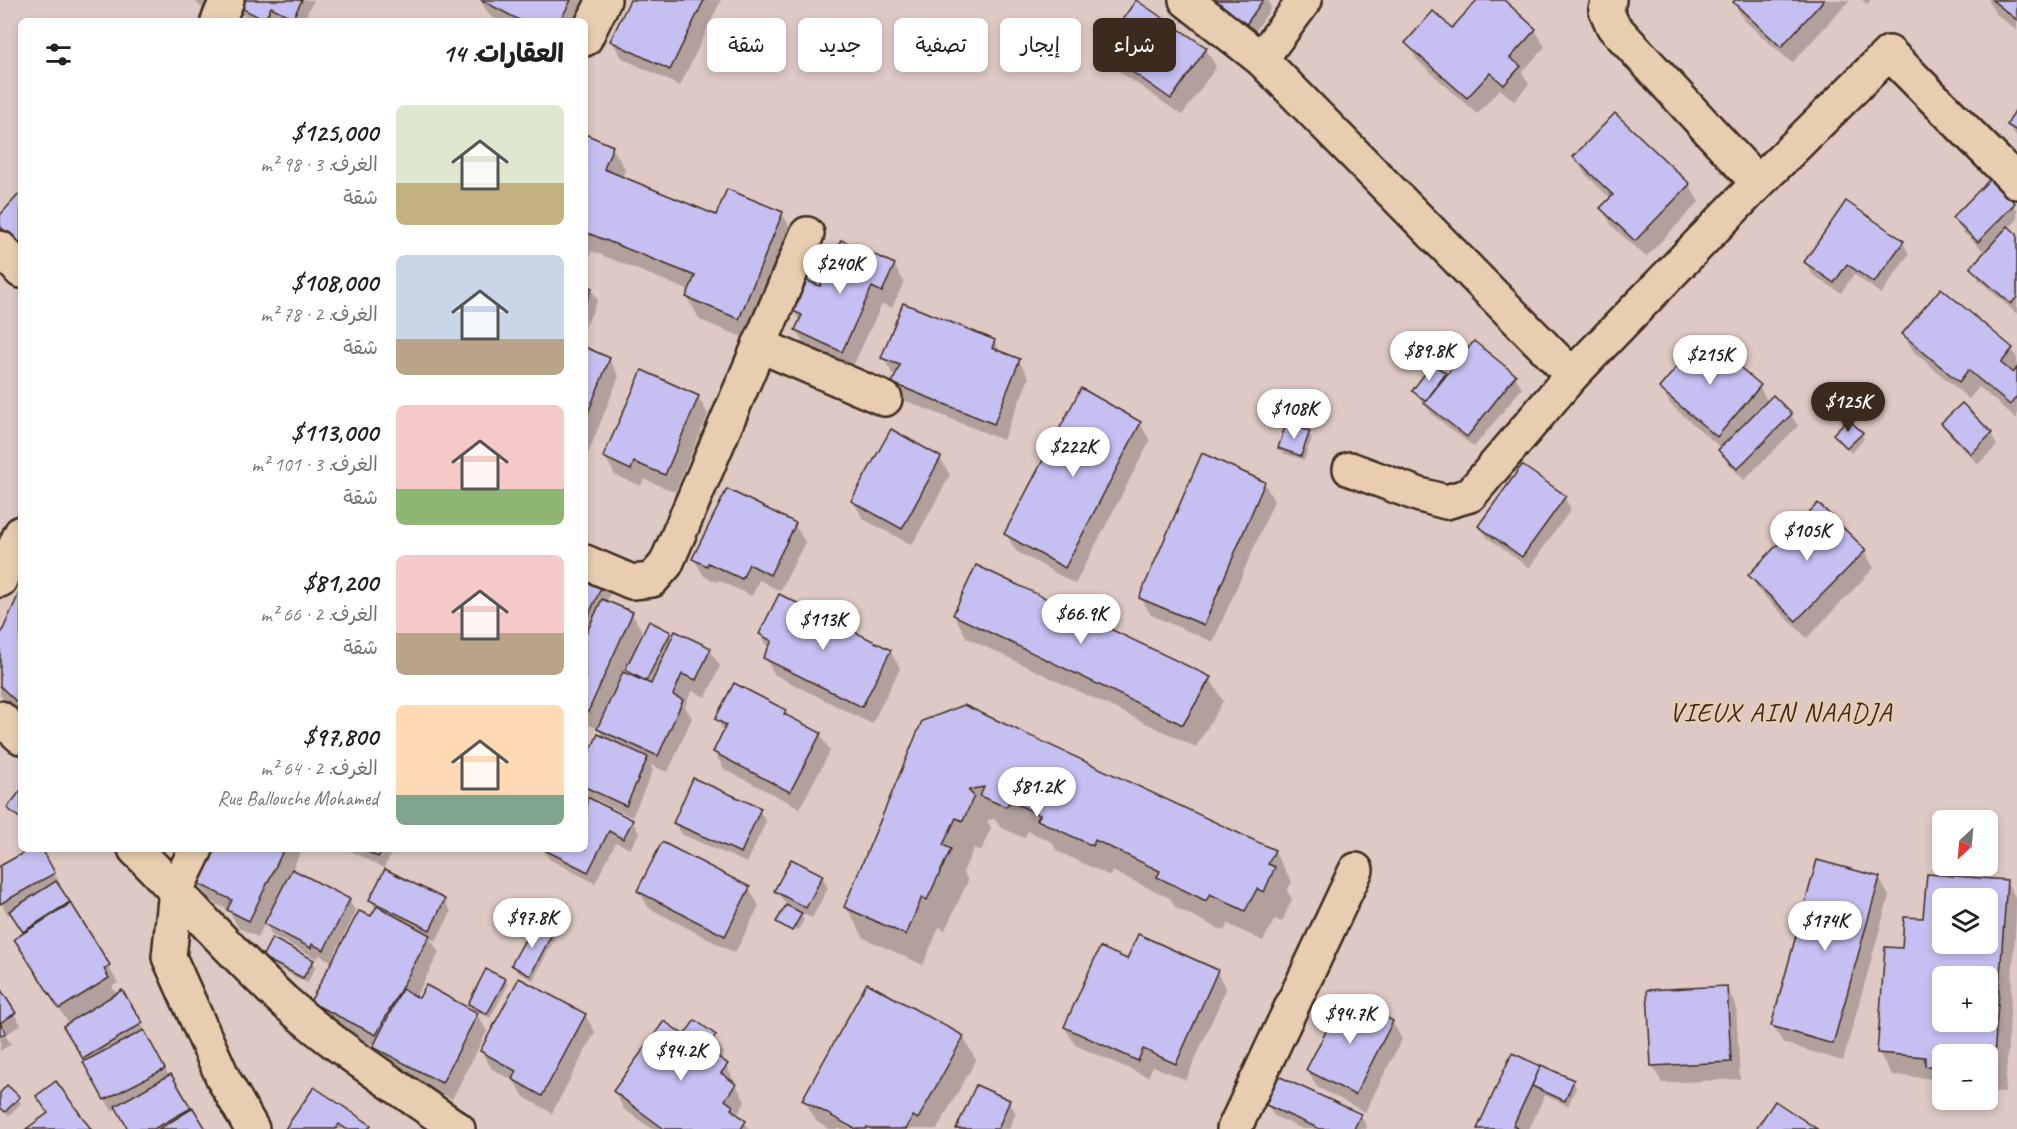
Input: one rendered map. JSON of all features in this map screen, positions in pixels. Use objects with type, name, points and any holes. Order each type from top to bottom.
[{"type":"street","points":[[219,18],[227,0]]},
{"type":"street","points":[[588,33],[604,0]]},
{"type":"street","points":[[1186,0],[1261,59],[1572,375]]},
{"type":"street","points":[[1261,59],[1305,0]]},
{"type":"street","points":[[1609,0],[1606,10],[1613,26],[1758,183]]},
{"type":"street","points":[[1350,469],[1420,495],[1446,502],[1470,495],[1572,375],[1758,183],[1890,53],[2017,182]]},
{"type":"street","points":[[588,563],[632,582],[652,580],[666,564],[807,234]]},
{"type":"street","points":[[0,248],[18,268]]},
{"type":"street","points":[[759,345],[885,399]]},
{"type":"street","points":[[0,580],[18,540]]},
{"type":"street","points":[[0,718],[18,734]]},
{"type":"street","points":[[138,852],[177,890],[236,957],[286,1003],[333,1041],[458,1129]]},
{"type":"street","points":[[195,852],[177,890],[169,957],[224,1080],[252,1129]]},
{"type":"street","points":[[1234,1129],[1356,870]]},
{"type":"building","points":[[233,0],[302,0],[293,18],[271,7],[266,18],[261,18],[231,3]]},
{"type":"building","points":[[481,0],[571,0],[562,18],[515,18]]},
{"type":"building","points":[[630,0],[704,0],[670,70],[610,41]]},
{"type":"building","points":[[1136,0],[1163,18],[1123,18]]},
{"type":"building","points":[[1200,0],[1263,0],[1243,29]]},
{"type":"building","points":[[1477,0],[1504,0],[1536,29],[1510,58],[1521,66],[1504,85],[1490,73],[1467,98],[1405,43],[1433,11],[1452,28]]},
{"type":"building","points":[[1735,0],[1824,0],[1781,47],[1733,2]]},
{"type":"building","points":[[1992,0],[2017,0],[2017,20]]},
{"type":"building","points":[[1176,27],[1207,48],[1171,99],[1132,72],[1176,72]]},
{"type":"building","points":[[2017,107],[2017,131],[2007,125]]},
{"type":"building","points":[[1615,113],[1690,184],[1635,241],[1600,208],[1613,195],[1573,157]]},
{"type":"building","points":[[588,135],[613,146],[604,169],[716,215],[727,189],[783,212],[739,319],[686,297],[695,276],[588,233]]},
{"type":"building","points":[[1990,179],[2015,203],[1978,242],[1952,218]]},
{"type":"building","points":[[18,195],[18,247],[0,226],[0,215]]},
{"type":"building","points":[[1846,201],[1904,241],[1874,283],[1847,264],[1834,283],[1804,262]]},
{"type":"building","points":[[2008,226],[2017,234],[2017,297],[2011,304],[1970,268]]},
{"type":"building","points":[[841,240],[895,264],[882,292],[872,287],[842,352],[795,330],[802,315],[791,310],[805,280],[820,286]]},
{"type":"building","points":[[1941,288],[2013,348],[2001,363],[2013,373],[2017,368],[2017,396],[2010,405],[1968,370],[1959,382],[1902,334]]},
{"type":"building","points":[[903,303],[995,340],[992,348],[1020,359],[994,424],[892,383],[900,365],[881,358]]},
{"type":"building","points":[[1703,336],[1761,385],[1717,437],[1659,388]]},
{"type":"building","points":[[1474,341],[1516,375],[1467,437],[1424,403]]},
{"type":"building","points":[[588,348],[610,358],[588,413]]},
{"type":"building","points":[[1432,364],[1446,373],[1426,401],[1412,391]]},
{"type":"building","points":[[642,370],[699,396],[665,475],[634,462],[631,470],[603,457]]},
{"type":"building","points":[[1081,388],[1141,422],[1065,568],[1004,534]]},
{"type":"building","points":[[1773,395],[1792,414],[1737,469],[1718,450]]},
{"type":"building","points":[[1962,403],[1992,433],[1971,454],[1941,423]]},
{"type":"building","points":[[1848,419],[1863,433],[1847,448],[1833,434]]},
{"type":"building","points":[[1286,424],[1310,431],[1301,456],[1278,448]]},
{"type":"building","points":[[891,429],[941,457],[902,529],[851,501]]},
{"type":"building","points":[[1202,453],[1265,482],[1204,625],[1139,598]]},
{"type":"building","points":[[1522,465],[1566,496],[1522,557],[1478,526]]},
{"type":"building","points":[[727,489],[796,523],[770,575],[749,564],[742,579],[708,563],[707,566],[692,559]]},
{"type":"building","points":[[1818,503],[1866,550],[1796,621],[1748,575]]},
{"type":"building","points":[[976,565],[1211,677],[1183,725],[953,615]]},
{"type":"building","points":[[588,571],[605,579],[588,617]]},
{"type":"building","points":[[779,594],[891,650],[862,707],[763,658],[772,641],[759,634]]},
{"type":"building","points":[[18,596],[18,703],[0,686],[0,636]]},
{"type":"building","points":[[602,599],[633,612],[588,712],[588,629]]},
{"type":"building","points":[[649,621],[671,632],[646,681],[625,670]]},
{"type":"building","points":[[675,631],[711,648],[696,680],[682,674],[673,695],[683,700],[658,756],[597,729],[623,672],[651,684]]},
{"type":"building","points":[[734,683],[786,710],[784,714],[821,733],[790,792],[713,752],[726,725],[715,719]]},
{"type":"building","points":[[964,705],[1275,850],[1268,864],[1275,867],[1264,892],[1257,889],[1245,911],[1210,894],[1206,901],[1157,877],[1160,871],[1095,840],[1093,846],[1037,820],[1040,815],[1010,801],[1006,807],[980,796],[984,787],[968,790],[974,796],[963,821],[956,818],[943,845],[951,849],[927,900],[922,897],[906,935],[844,907],[922,721]]},
{"type":"building","points":[[598,734],[648,757],[626,806],[588,788],[588,756]]},
{"type":"building","points":[[693,778],[761,808],[741,853],[673,823]]},
{"type":"building","points":[[18,794],[18,817],[7,808]]},
{"type":"building","points":[[588,798],[633,820],[623,839],[609,831],[588,872],[549,852],[588,852]]},
{"type":"building","points":[[662,842],[750,887],[725,936],[637,891]]},
{"type":"building","points":[[25,852],[44,852],[55,873],[0,904],[0,866]]},
{"type":"building","points":[[212,852],[283,852],[249,921],[227,910],[232,900],[197,883]]},
{"type":"building","points":[[368,852],[380,852],[378,857]]},
{"type":"building","points":[[791,859],[823,875],[806,908],[774,891]]},
{"type":"building","points":[[1817,860],[1880,877],[1833,1044],[1771,1026]]},
{"type":"building","points":[[292,869],[350,899],[324,950],[312,944],[311,948],[264,924]]},
{"type":"building","points":[[385,869],[445,899],[430,930],[369,900]]},
{"type":"building","points":[[1927,874],[2007,880],[1998,1003],[1998,966],[1932,966],[1932,1032],[1996,1032],[1995,1044],[1932,1044],[1932,1066],[1925,1066],[1925,1057],[1877,1053],[1885,947],[1902,948],[1904,917],[1923,918]]},
{"type":"building","points":[[56,881],[70,902],[23,932],[9,911]]},
{"type":"building","points":[[71,903],[110,965],[104,969],[109,978],[59,1009],[14,939]]},
{"type":"building","points":[[786,905],[802,913],[792,931],[776,922]]},
{"type":"building","points":[[377,906],[430,935],[376,1035],[310,1002],[359,911],[371,916]]},
{"type":"building","points":[[535,922],[553,932],[530,976],[511,965]]},
{"type":"building","points":[[1138,934],[1218,970],[1176,1064],[1143,1049],[1138,1061],[1064,1027],[1100,947],[1127,959]]},
{"type":"building","points":[[272,938],[314,960],[303,978],[262,957]]},
{"type":"building","points":[[486,969],[506,979],[487,1014],[468,1004]]},
{"type":"building","points":[[519,978],[586,1014],[542,1096],[512,1079],[516,1071],[480,1051]]},
{"type":"building","points":[[867,983],[964,1036],[918,1119],[913,1116],[906,1129],[867,1127],[866,1129],[855,1129],[802,1100]]},
{"type":"building","points":[[426,985],[478,1013],[442,1083],[373,1047],[402,989],[419,998]]},
{"type":"building","points":[[1727,986],[1731,1062],[1651,1066],[1647,990]]},
{"type":"building","points":[[122,990],[143,1023],[83,1059],[63,1026]]},
{"type":"building","points":[[0,991],[16,1013],[0,1023]]},
{"type":"building","points":[[1345,995],[1393,1021],[1355,1095],[1306,1070]]},
{"type":"building","points":[[695,1020],[716,1035],[706,1048],[728,1064],[721,1073],[736,1084],[725,1100],[733,1106],[731,1109],[746,1121],[741,1129],[664,1129],[613,1091],[664,1021],[684,1035]]},
{"type":"building","points":[[0,1023],[6,1032],[0,1036]]},
{"type":"building","points":[[144,1030],[165,1069],[104,1100],[83,1062]]},
{"type":"building","points":[[1512,1053],[1541,1066],[1513,1126],[1519,1129],[1477,1129]]},
{"type":"building","points":[[1541,1065],[1574,1080],[1565,1101],[1532,1086]]},
{"type":"building","points":[[171,1074],[191,1108],[154,1129],[128,1129],[115,1106]]},
{"type":"building","points":[[1278,1076],[1361,1114],[1354,1129],[1320,1129],[1266,1105]]},
{"type":"building","points":[[56,1081],[91,1129],[26,1129],[48,1113],[36,1096]]},
{"type":"building","points":[[7,1085],[20,1097],[5,1112],[0,1107],[0,1093]]},
{"type":"building","points":[[976,1085],[1010,1100],[998,1129],[956,1129]]},
{"type":"building","points":[[314,1087],[371,1125],[368,1129],[346,1129],[339,1124],[336,1129],[285,1129]]},
{"type":"building","points":[[1775,1101],[1817,1129],[1756,1129]]},
{"type":"building","points":[[193,1108],[206,1129],[159,1129]]},
{"type":"district","name":"VIEUX AIN NAADJA","points":[[1781,712]]}]
